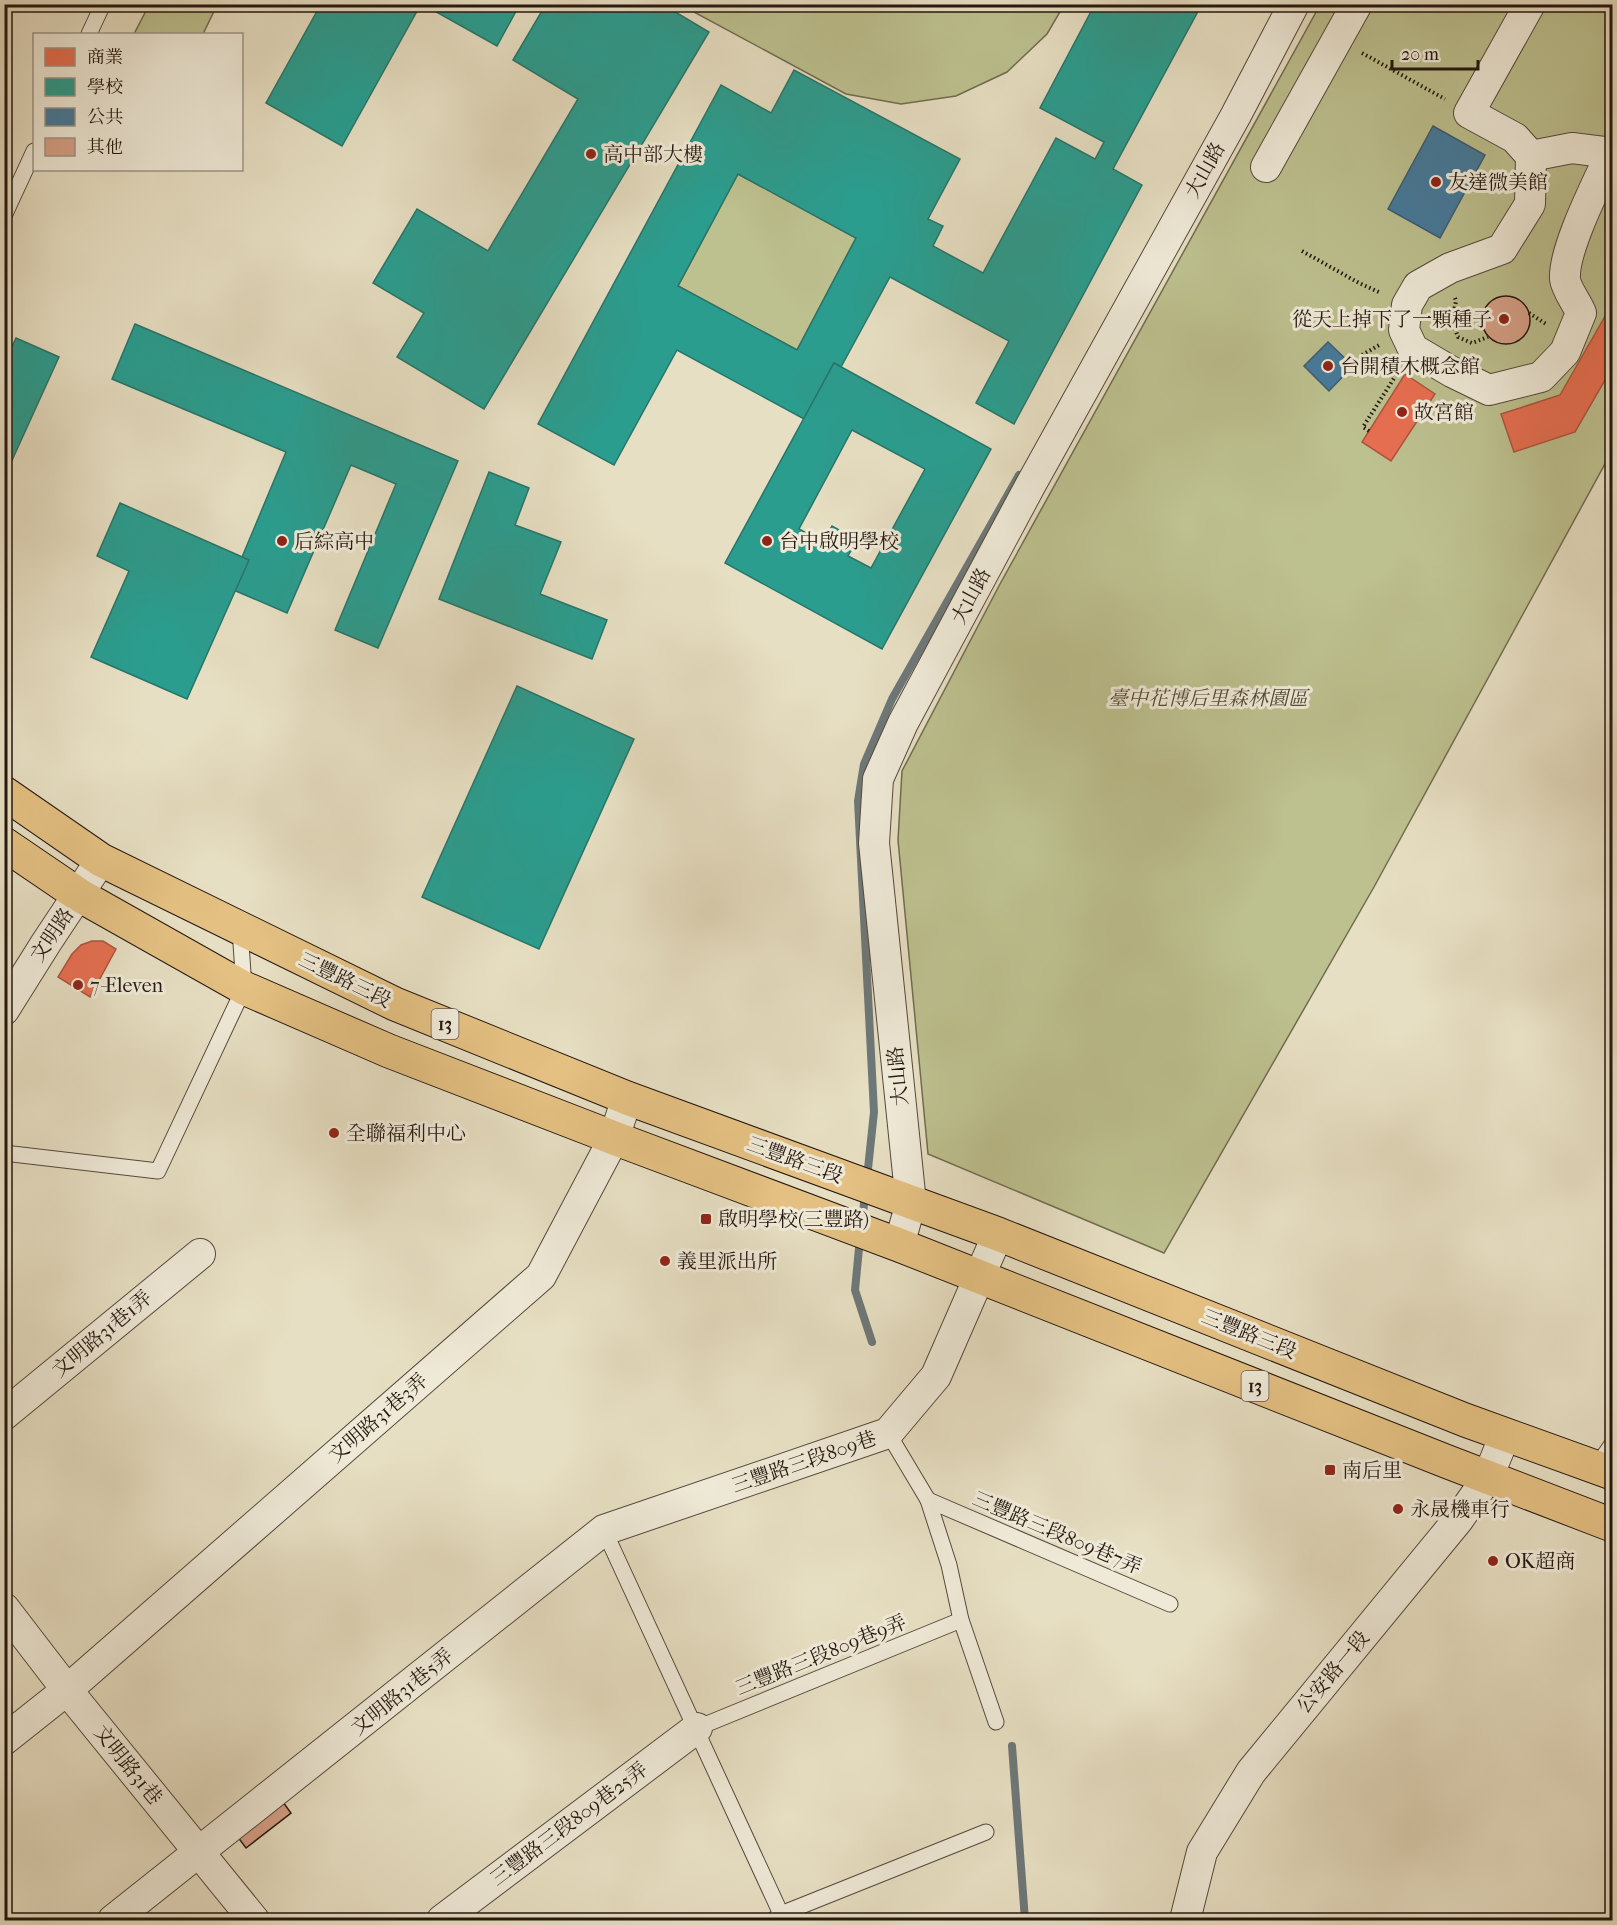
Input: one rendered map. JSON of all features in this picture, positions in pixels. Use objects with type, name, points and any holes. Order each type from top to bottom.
[{"type":"main road","name":"三豐路三段","points":[[4,793],[101,860],[395,1004],[627,1098],[998,1234],[1504,1435],[1607,1461]]},
{"type":"main road","name":"13","points":[[4,844],[79,895],[244,988],[389,1051],[899,1245],[1612,1525]]},
{"type":"street","name":"大山路","points":[[899,1245],[911,1203],[874,843],[878,779],[903,723],[1030,486],[1236,115],[1294,4]]},
{"type":"street","points":[[1266,167],[1357,4]]},
{"type":"street","points":[[1530,4],[1469,113],[1515,138],[1531,156],[1530,204],[1502,249],[1450,268],[1412,295],[1404,330],[1413,349],[1489,390],[1541,377],[1565,352],[1581,313],[1565,280],[1568,256],[1586,208],[1612,152],[1572,148],[1531,156]]},
{"type":"street","name":"文明路","points":[[4,1010],[101,860]]},
{"type":"street","name":"文明路31巷3弄","points":[[4,1740],[67,1690],[541,1276],[614,1138],[627,1098]]},
{"type":"street","name":"三豐路三段809巷","points":[[604,1530],[888,1433],[936,1376],[998,1234]]},
{"type":"street","name":"文明路31巷1弄","points":[[4,1415],[201,1254]]},
{"type":"street","name":"公安路一段","points":[[1185,1920],[1202,1852],[1251,1772],[1458,1520],[1488,1477],[1504,1435]]},
{"type":"street","name":"文明路31巷5弄","points":[[113,1920],[604,1530]]},
{"type":"street","name":"文明路31巷","points":[[4,1608],[67,1690],[254,1920]]},
{"type":"street","name":"三豐路三段809巷25弄","points":[[442,1920],[697,1728]]},
{"type":"lane","points":[[89,33],[103,4]]},
{"type":"lane","points":[[4,216],[33,153]]},
{"type":"lane","points":[[4,1153],[158,1171],[244,988],[240,929]]},
{"type":"lane","points":[[888,1433],[928,1500],[949,1565],[960,1620],[996,1722]]},
{"type":"lane","name":"三豐路三段809巷7弄","points":[[928,1500],[1170,1604]]},
{"type":"lane","points":[[604,1530],[697,1728],[777,1917],[986,1832]]},
{"type":"lane","name":"三豐路三段809巷9弄","points":[[697,1728],[960,1620]]},
{"type":"path","points":[[1338,39],[1469,113]]},
{"type":"path","points":[[1302,251],[1359,283],[1412,295],[1449,285],[1456,301],[1452,321],[1458,337],[1472,343],[1488,337]]},
{"type":"path","points":[[1369,431],[1363,428],[1413,349]]},
{"type":"green space","points":[[149,5],[217,5],[203,33],[135,33]]},
{"type":"green space","points":[[681,5],[1064,5],[1047,34],[1007,72],[956,96],[901,104],[846,94]]},
{"type":"green space","name":"臺中花博后里森林園區","points":[[1320,5],[1612,5],[1612,451],[1374,887],[1164,1253],[928,1154],[898,840],[902,771],[1000,584]]},
{"type":"green space","points":[[738,174],[856,238],[797,350],[678,286]]},
{"type":"building: 商業","points":[[1612,304],[1612,368],[1575,432],[1514,452],[1501,414],[1560,395]]},
{"type":"building: 商業","name":"故宮館","points":[[1405,374],[1435,394],[1391,461],[1362,442]]},
{"type":"building: 商業","points":[[92,941],[103,941],[116,949],[90,997],[58,977],[72,954],[81,945]]},
{"type":"building: 學校","points":[[321,4],[421,4],[342,146],[266,103]]},
{"type":"building: 學校","points":[[422,4],[520,4],[497,46]]},
{"type":"building: 學校","name":"高中部大樓","points":[[546,4],[662,4],[709,32],[484,409],[397,357],[424,313],[373,283],[417,209],[488,251],[578,99],[513,60]]},
{"type":"building: 學校","points":[[1095,4],[1202,4],[1113,169],[1142,185],[1014,424],[976,403],[1009,341],[890,277],[841,367],[834,363],[804,419],[677,350],[614,465],[538,424],[721,85],[771,113],[794,70],[960,159],[928,219],[943,226],[933,246],[983,273],[1056,138],[1095,159],[1104,142],[1040,108]],"holes":[[[738,174],[856,238],[797,350],[678,286]]]},
{"type":"building: 學校","points":[[135,324],[458,461],[378,648],[335,630],[396,484],[351,465],[287,613],[229,588],[286,452],[112,379]]},
{"type":"building: 學校","points":[[16,338],[59,357],[4,478],[4,364]]},
{"type":"building: 學校","points":[[834,363],[991,449],[882,649],[725,563]],"holes":[[[852,430],[925,469],[871,568],[848,556],[857,540],[832,526],[823,542],[799,529]]]},
{"type":"building: 學校","points":[[489,472],[529,488],[515,525],[561,542],[540,594],[607,620],[592,659],[439,599]]},
{"type":"building: 學校","points":[[120,503],[249,560],[187,699],[91,657],[129,571],[97,556]]},
{"type":"building: 學校","points":[[517,686],[634,739],[539,949],[422,897]]},
{"type":"building: 公共","name":"友達微美館","points":[[1433,126],[1485,155],[1440,238],[1388,209]]},
{"type":"building: 公共","name":"台開積木概念館","points":[[1328,342],[1353,366],[1329,391],[1304,366]]},
{"type":"building: 其他","points":[[1501,296],[1511,296],[1523,303],[1530,315],[1530,325],[1523,337],[1511,344],[1501,344],[1486,333],[1482,325],[1482,315],[1493,300]]},
{"type":"building: 其他","points":[[280,1798],[291,1813],[246,1848],[234,1832]]},
{"type":"waterway","points":[[867,1178],[874,1112],[858,801],[864,764],[892,699],[1019,475]]},
{"type":"waterway","points":[[862,1223],[865,1194]]},
{"type":"waterway","points":[[860,1238],[855,1290],[872,1342]]},
{"type":"waterway","points":[[1012,1746],[1025,1920]]},
{"type":"place","name":"高中部大樓","points":[[591,154]]},
{"type":"place","name":"友達微美館","points":[[1436,182]]},
{"type":"place","name":"從天上掉下了一顆種子","points":[[1504,319]]},
{"type":"place","name":"台開積木概念館","points":[[1328,366]]},
{"type":"place","name":"故宮館","points":[[1402,412]]},
{"type":"place","name":"后綜高中","points":[[282,541]]},
{"type":"place","name":"台中啟明學校","points":[[767,541]]},
{"type":"place","name":"7-Eleven","points":[[78,985]]},
{"type":"place","name":"全聯福利中心","points":[[334,1133]]},
{"type":"place","name":"啟明學校(三豐路)","points":[[706,1219]]},
{"type":"place","name":"義里派出所","points":[[665,1261]]},
{"type":"place","name":"南后里","points":[[1330,1470]]},
{"type":"place","name":"永晟機車行","points":[[1398,1509]]},
{"type":"place","name":"OK超商","points":[[1493,1561]]}]
